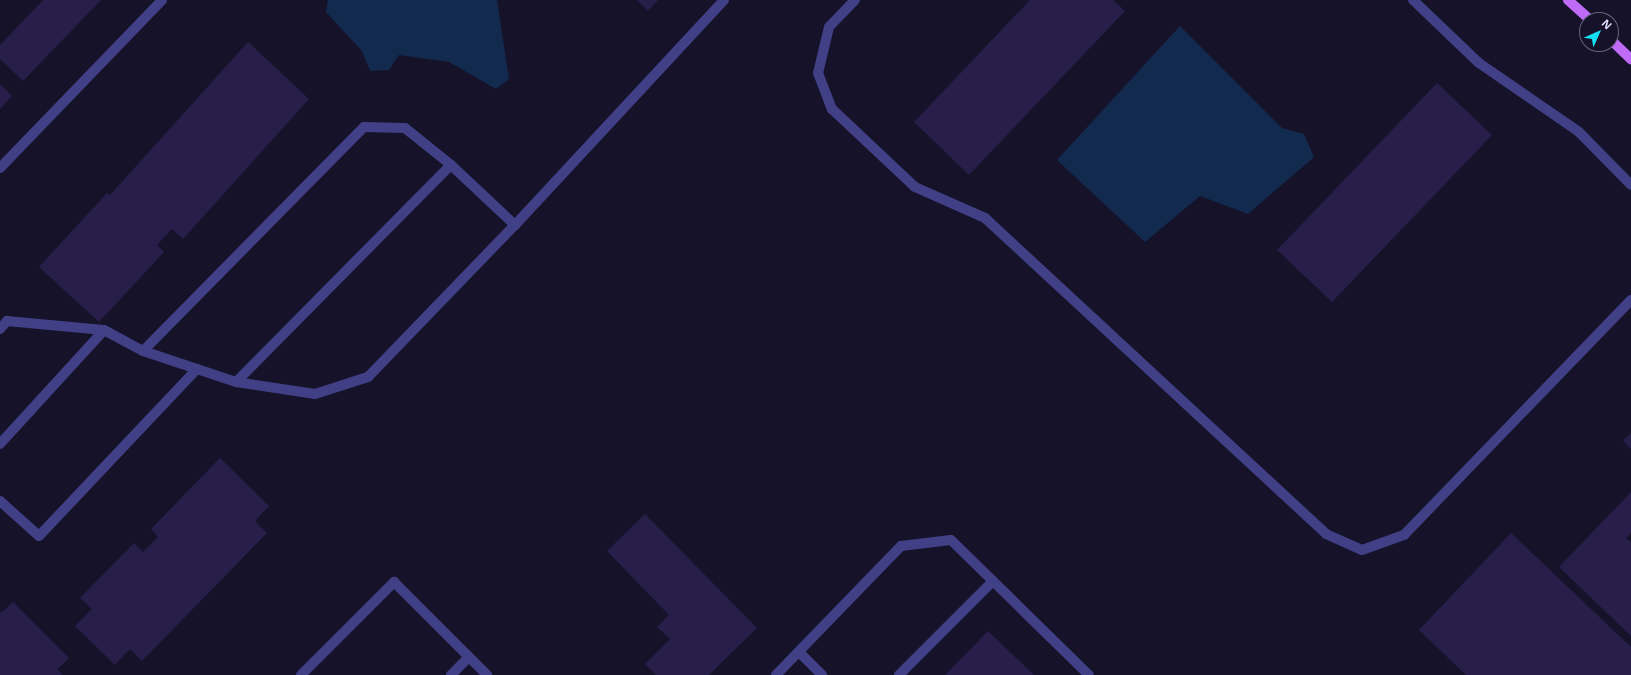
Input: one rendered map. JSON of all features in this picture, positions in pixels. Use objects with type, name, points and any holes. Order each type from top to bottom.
[{"type":"main road","points":[[1568,0],[1581,12]]},
{"type":"main road","points":[[1619,47],[1631,58]]},
{"type":"lane","points":[[0,168],[162,0]]},
{"type":"lane","points":[[0,329],[7,321],[104,330],[143,351],[236,382],[315,394],[368,377],[515,225],[724,0]]},
{"type":"lane","points":[[855,0],[829,28],[818,73],[832,109],[915,186],[985,218],[1326,534],[1362,550],[1404,535],[1631,300]]},
{"type":"lane","points":[[1413,0],[1479,62],[1579,132],[1631,185]]},
{"type":"lane","points":[[143,351],[364,127],[405,128],[451,165],[515,225]]},
{"type":"lane","points":[[236,382],[451,165]]},
{"type":"lane","points":[[0,444],[104,330]]},
{"type":"lane","points":[[0,502],[39,536],[197,369]]},
{"type":"lane","points":[[776,675],[901,546],[951,540],[1089,675]]},
{"type":"lane","points":[[899,675],[993,581]]},
{"type":"lane","points":[[301,675],[394,582],[487,675]]},
{"type":"lane","points":[[799,652],[822,675]]},
{"type":"lane","points":[[451,675],[469,657]]},
{"type":"water","points":[[328,0],[497,0],[509,79],[496,89],[449,62],[399,55],[389,70],[370,71],[362,51],[326,12]]},
{"type":"water","points":[[1180,26],[1282,128],[1304,134],[1314,157],[1248,214],[1200,196],[1145,242],[1057,160]]},
{"type":"building","points":[[43,0],[101,0],[23,81],[0,59],[0,45]]},
{"type":"building","points":[[637,0],[658,0],[648,11]]},
{"type":"building","points":[[1030,0],[1113,0],[1125,11],[969,175],[914,122]]},
{"type":"building","points":[[248,42],[309,99],[183,239],[172,229],[157,245],[164,252],[99,322],[39,267],[107,193],[110,195]]},
{"type":"building","points":[[1437,83],[1492,135],[1332,302],[1277,250]]},
{"type":"building","points":[[0,84],[12,96],[0,109]]},
{"type":"building","points":[[1631,433],[1631,449],[1623,441]]},
{"type":"building","points":[[220,458],[269,506],[255,521],[267,533],[142,661],[130,649],[115,665],[75,626],[92,609],[80,598],[134,543],[143,552],[158,537],[151,529]]},
{"type":"building","points":[[1631,492],[1631,533],[1626,538],[1631,542],[1631,636],[1559,567]]},
{"type":"building","points":[[645,514],[757,628],[709,675],[656,675],[645,664],[670,639],[657,627],[669,615],[607,551]]},
{"type":"building","points":[[1511,533],[1631,647],[1631,675],[1466,675],[1419,630]]},
{"type":"building","points":[[13,602],[69,658],[57,669],[63,675],[0,675],[0,611],[1,613]]},
{"type":"building","points":[[988,631],[1034,675],[945,675]]}]
